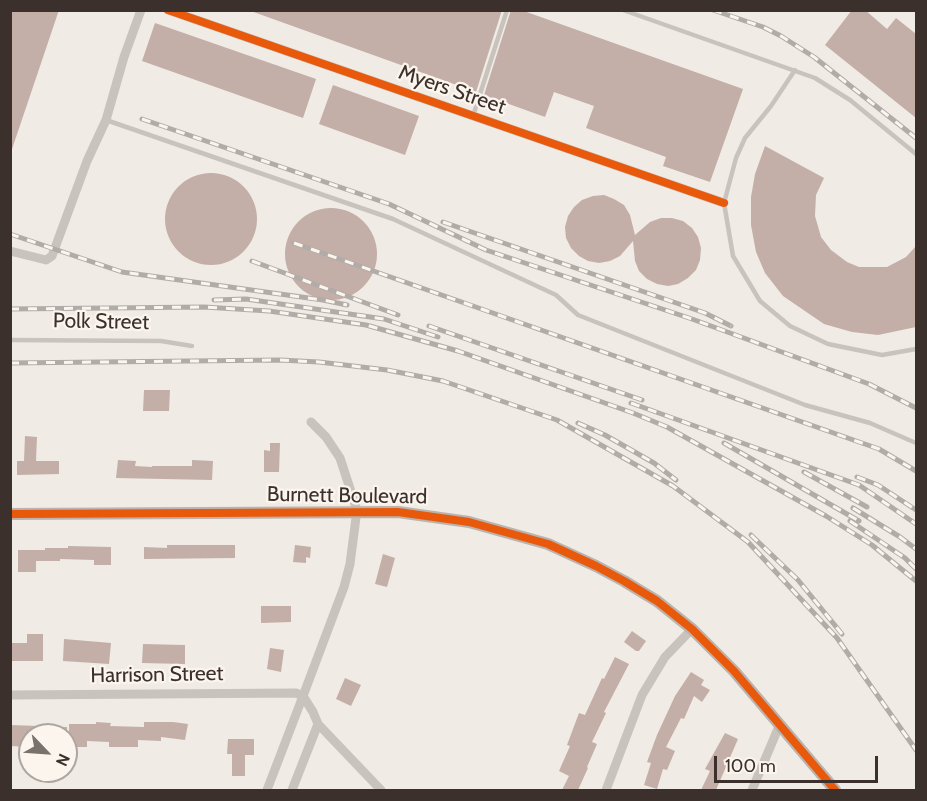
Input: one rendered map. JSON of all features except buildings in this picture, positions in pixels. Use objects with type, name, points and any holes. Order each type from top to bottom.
[{"type":"main road","name":"Burnett Boulevard","points":[[10,514],[357,510],[398,512],[452,518],[548,544],[624,581],[657,602],[692,629],[734,670],[835,790]]},
{"type":"street","points":[[10,251],[46,260],[52,256],[87,160],[106,120],[124,57],[141,10]]},
{"type":"street","name":"Myers Street","points":[[168,10],[724,203]]},
{"type":"street","points":[[267,790],[344,587],[350,564],[357,510],[340,458],[326,437],[311,422]]},
{"type":"street","points":[[606,790],[642,695],[665,657],[692,629]]},
{"type":"street","name":"Harrison Street","points":[[10,695],[289,692],[303,696]]},
{"type":"street","points":[[303,696],[318,724],[381,790]]},
{"type":"street","points":[[292,790],[318,724]]},
{"type":"street","points":[[752,790],[780,724]]},
{"type":"lane","points":[[473,116],[507,10]]},
{"type":"lane","points":[[623,10],[795,70],[829,86],[916,154]]},
{"type":"lane","points":[[795,70],[771,106],[745,138],[736,158],[724,203],[733,256],[760,300],[790,327],[828,344],[882,355],[916,348]]},
{"type":"lane","points":[[106,120],[393,219],[556,295],[578,315],[806,405],[870,423],[916,443]]},
{"type":"lane","name":"Polk Street","points":[[10,340],[161,341],[192,346]]},
{"type":"railway","points":[[713,10],[763,27],[781,36],[814,57],[916,138]]},
{"type":"railway","points":[[142,119],[389,204],[486,250],[692,319],[869,384],[916,408]]},
{"type":"railway","points":[[443,222],[705,313],[731,326]]},
{"type":"railway","points":[[10,234],[122,272],[347,305]]},
{"type":"railway","points":[[294,243],[879,449],[916,471]]},
{"type":"railway","points":[[252,261],[398,315]]},
{"type":"railway","points":[[214,300],[246,299],[384,319],[438,337]]},
{"type":"railway","points":[[10,309],[204,307],[269,311],[366,325],[458,351],[667,427],[826,516],[872,545],[916,581]]},
{"type":"railway","points":[[429,326],[642,400]]},
{"type":"railway","points":[[10,363],[280,360],[319,362],[387,370],[443,381],[557,420],[673,486],[748,542],[837,638],[916,750]]},
{"type":"railway","points":[[631,403],[859,485],[916,524]]},
{"type":"railway","points":[[578,423],[605,435],[654,463],[676,480]]},
{"type":"railway","points":[[724,443],[859,521]]},
{"type":"railway","points":[[804,472],[867,507]]},
{"type":"railway","points":[[857,477],[878,485],[916,510]]},
{"type":"railway","points":[[853,508],[916,549]]},
{"type":"railway","points":[[850,521],[905,558],[916,569]]},
{"type":"railway","points":[[751,535],[798,580],[842,634]]},
{"type":"cycle path","points":[[168,10],[724,203]]},
{"type":"cycle path","points":[[10,514],[398,512],[469,522],[548,544],[624,581],[657,601],[692,629],[734,671],[835,790]]}]
